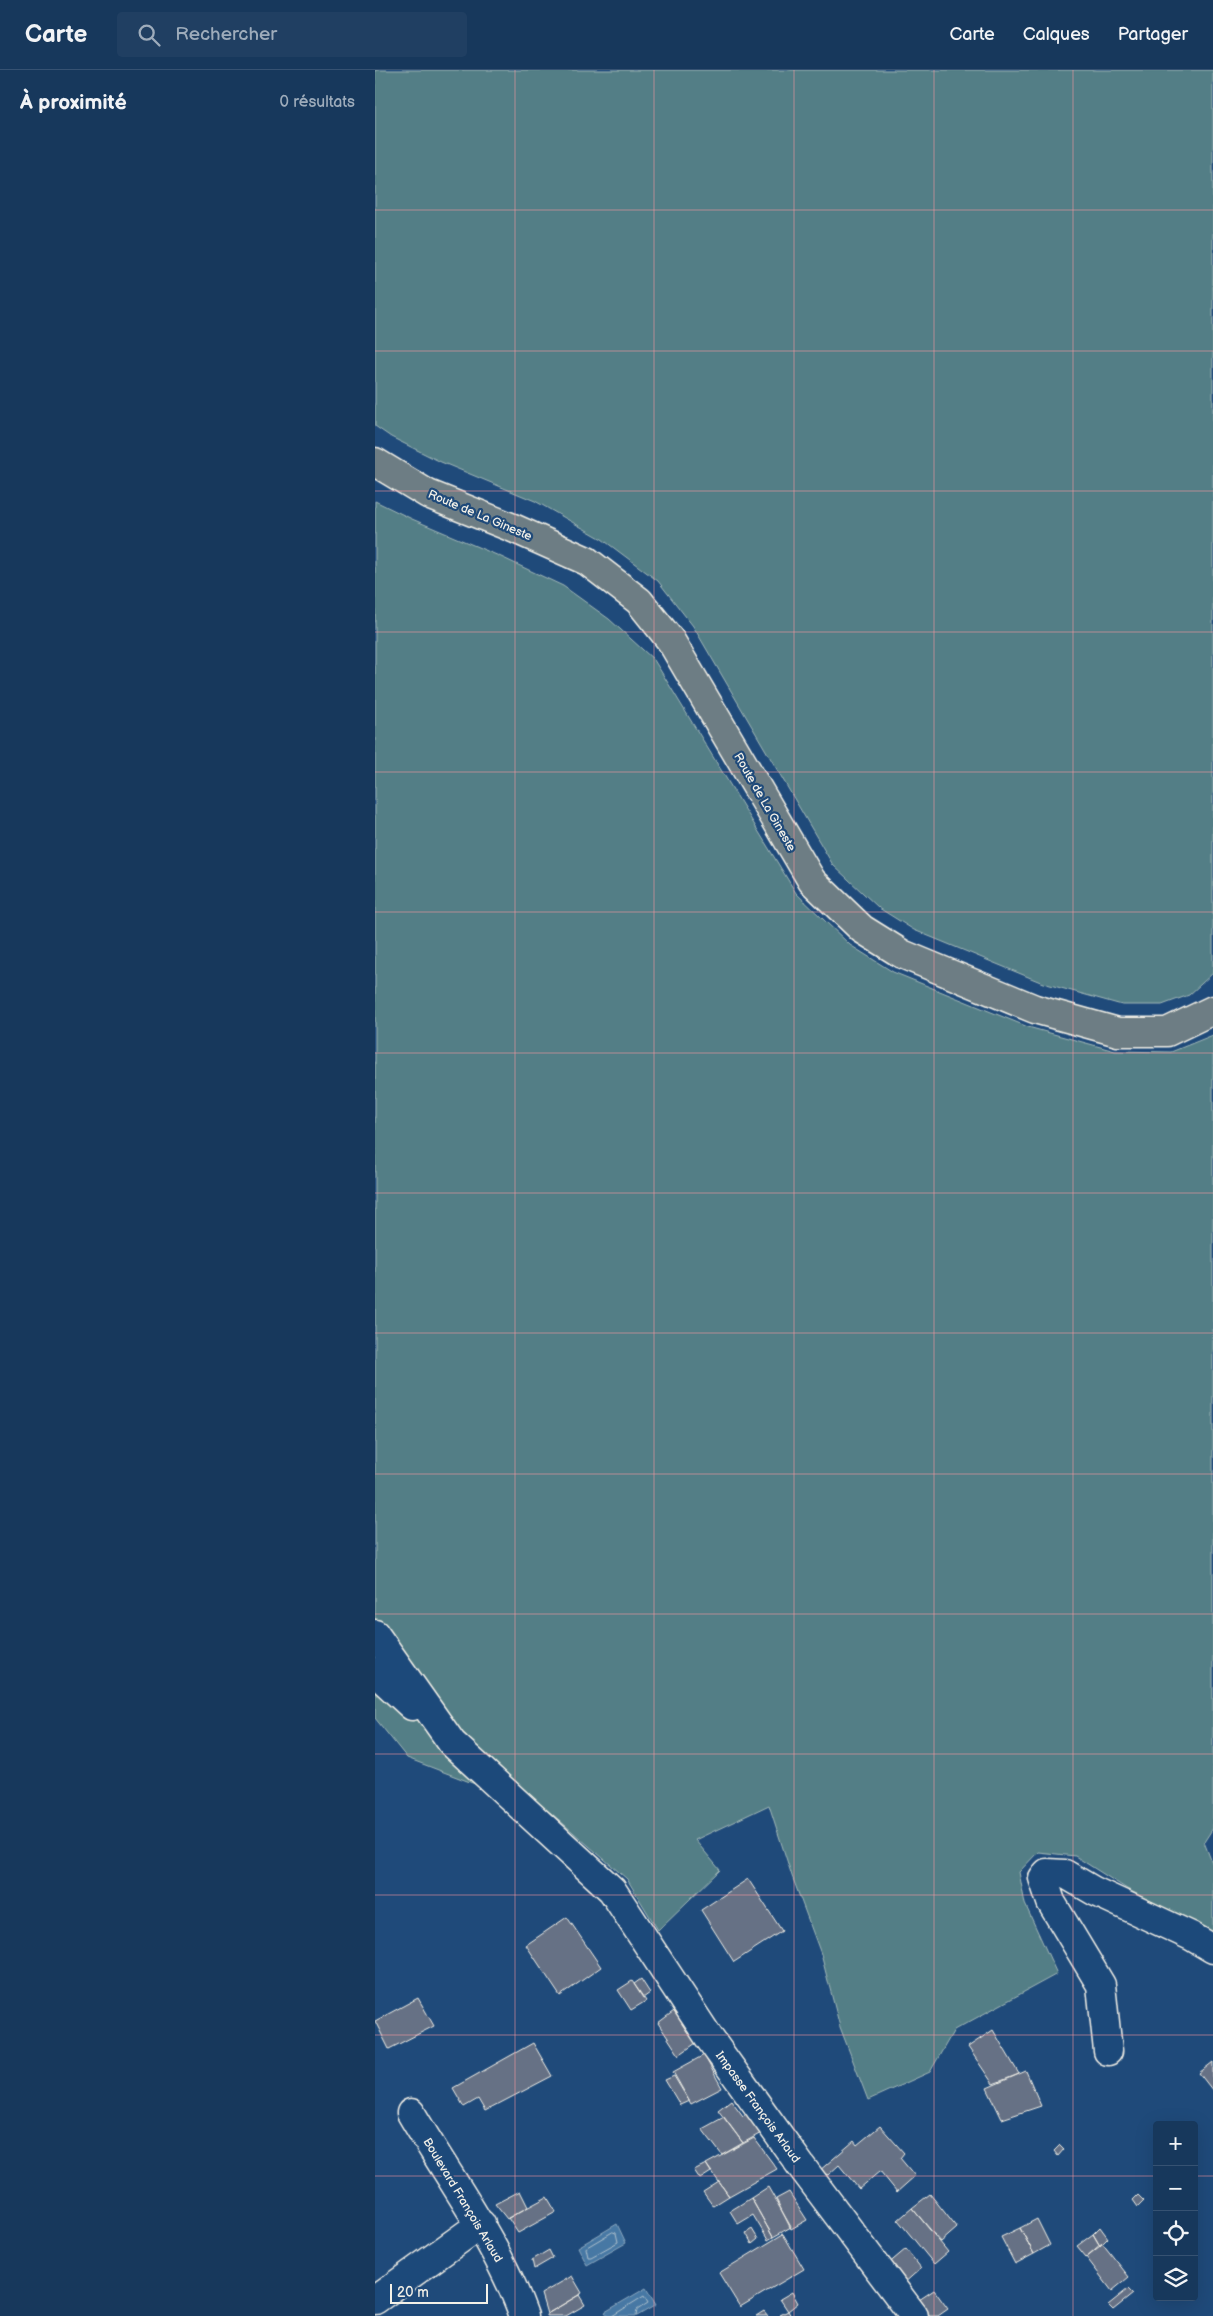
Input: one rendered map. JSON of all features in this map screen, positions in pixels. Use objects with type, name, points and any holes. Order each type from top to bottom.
[{"type":"main road","name":"Route de La Gineste","points":[[375,462],[428,494],[513,528],[587,561],[639,600],[671,641],[812,881],[862,929],[902,954],[1035,1009],[1118,1032],[1167,1032],[1212,1014]]},
{"type":"street","points":[[375,1634],[452,1743]]},
{"type":"street","points":[[375,1672],[452,1743]]},
{"type":"street","name":"Impasse François Arlaud","points":[[452,1743],[612,1890],[710,2039],[801,2166],[914,2316]]},
{"type":"street","points":[[1108,2051],[1101,1985],[1051,1902],[1043,1878],[1047,1873],[1065,1874],[1094,1891],[1191,1936],[1213,1949]]},
{"type":"street","name":"Boulevard François Arlaud","points":[[411,2113],[445,2171],[481,2224],[514,2287],[524,2316]]},
{"type":"street","points":[[375,2300],[481,2224]]},
{"type":"green space","points":[[375,70],[1213,70],[1213,973],[1189,995],[1162,1005],[1122,1005],[1043,983],[914,930],[879,908],[833,865],[693,626],[658,581],[602,539],[535,501],[441,462],[391,437],[375,426]]},
{"type":"green space","points":[[375,501],[563,586],[609,619],[654,660],[796,893],[850,945],[893,972],[1028,1027],[1115,1051],[1171,1052],[1213,1035],[1213,1828],[1204,1842],[1213,1865],[1213,1933],[1127,1889],[1075,1856],[1038,1852],[1019,1872],[1025,1904],[1057,1974],[954,2030],[930,2072],[868,2100],[840,2027],[821,1954],[792,1876],[769,1805],[695,1840],[720,1870],[658,1930],[627,1879],[551,1813],[407,1758],[375,1718]]},
{"type":"water","points":[[617,2224],[626,2243],[587,2265],[578,2247]]},
{"type":"water","points":[[646,2288],[656,2305],[637,2316],[608,2316],[605,2312]]},
{"type":"building","points":[[748,1879],[782,1931],[734,1962],[701,1910]]},
{"type":"building","points":[[567,1917],[601,1967],[560,1996],[526,1945]]},
{"type":"building","points":[[641,1979],[650,1993],[643,1998],[634,1984]]},
{"type":"building","points":[[632,1981],[646,2001],[631,2010],[618,1990]]},
{"type":"building","points":[[418,1998],[434,2026],[389,2049],[375,2021]]},
{"type":"building","points":[[674,2011],[696,2043],[679,2055],[658,2023]]},
{"type":"building","points":[[993,2030],[1019,2074],[993,2084],[968,2047]]},
{"type":"building","points":[[533,2043],[552,2076],[485,2111],[478,2099],[464,2107],[453,2088]]},
{"type":"building","points":[[704,2055],[722,2088],[691,2104],[673,2072]]},
{"type":"building","points":[[1213,2062],[1213,2091],[1199,2073]]},
{"type":"building","points":[[1026,2071],[1041,2106],[1002,2119],[987,2088]]},
{"type":"building","points":[[674,2076],[689,2101],[680,2105],[665,2080]]},
{"type":"building","points":[[731,2100],[743,2116],[748,2112],[763,2132],[743,2143],[718,2110]]},
{"type":"building","points":[[724,2117],[743,2143],[722,2155],[702,2129]]},
{"type":"building","points":[[880,2126],[904,2153],[900,2158],[915,2176],[897,2192],[880,2171],[859,2189],[839,2165],[828,2175],[819,2171],[854,2141],[857,2145]]},
{"type":"building","points":[[754,2138],[777,2169],[729,2196],[706,2164]]},
{"type":"building","points":[[1060,2145],[1064,2149],[1058,2156],[1054,2151]]},
{"type":"building","points":[[706,2164],[711,2172],[700,2179],[694,2170]]},
{"type":"building","points":[[719,2182],[729,2196],[713,2206],[703,2192]]},
{"type":"building","points":[[768,2187],[791,2227],[773,2237],[751,2198]]},
{"type":"building","points":[[520,2191],[528,2207],[507,2219],[495,2204]]},
{"type":"building","points":[[789,2192],[807,2220],[791,2229],[776,2199]]},
{"type":"building","points":[[930,2194],[957,2228],[941,2242],[912,2208]]},
{"type":"building","points":[[1138,2195],[1144,2201],[1138,2207],[1133,2200]]},
{"type":"building","points":[[547,2197],[556,2212],[518,2233],[508,2218]]},
{"type":"building","points":[[751,2198],[773,2237],[768,2240],[753,2215],[738,2224],[730,2211]]},
{"type":"building","points":[[912,2208],[948,2252],[934,2264],[898,2220]]},
{"type":"building","points":[[1037,2219],[1050,2245],[1034,2254],[1020,2228]]},
{"type":"building","points":[[1100,2227],[1108,2238],[1100,2246],[1093,2234]]},
{"type":"building","points":[[1020,2228],[1034,2254],[1015,2264],[1001,2237]]},
{"type":"building","points":[[752,2229],[758,2239],[752,2244],[746,2233]]},
{"type":"building","points":[[783,2234],[804,2269],[740,2307],[719,2273]]},
{"type":"building","points":[[1093,2234],[1100,2246],[1086,2257],[1077,2246]]},
{"type":"building","points":[[1102,2243],[1129,2277],[1112,2291],[1086,2257]]},
{"type":"building","points":[[906,2249],[921,2268],[902,2285],[887,2265]]},
{"type":"building","points":[[549,2250],[553,2258],[534,2269],[532,2260]]},
{"type":"building","points":[[572,2276],[582,2293],[547,2314],[541,2294]]},
{"type":"building","points":[[1128,2289],[1133,2294],[1113,2310],[1108,2305]]},
{"type":"building","points":[[934,2290],[948,2309],[938,2316],[926,2316],[916,2302]]},
{"type":"building","points":[[792,2292],[798,2303],[788,2311],[780,2299]]},
{"type":"building","points":[[579,2295],[585,2305],[566,2316],[547,2316],[547,2314]]},
{"type":"building","points":[[764,2311],[768,2316],[756,2316]]},
{"type":"building","points":[[788,2311],[791,2316],[780,2315]]}]
